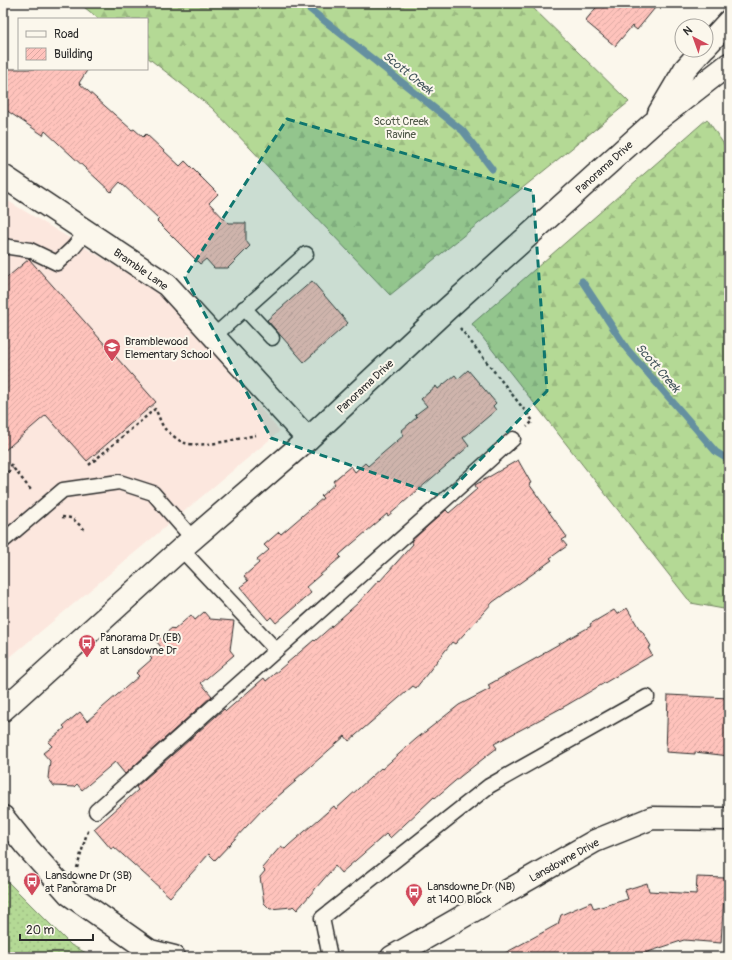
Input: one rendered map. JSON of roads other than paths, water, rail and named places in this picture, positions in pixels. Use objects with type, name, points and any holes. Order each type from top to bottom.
[{"type":"street","points":[[714,37],[729,20]]},
{"type":"street","points":[[652,124],[685,69],[695,58]]},
{"type":"street","name":"Panorama Drive","points":[[3,710],[187,544],[308,439],[446,310],[652,124],[729,64]]},
{"type":"street","name":"Bramble Lane","points":[[3,176],[167,285],[308,439]]},
{"type":"street","points":[[3,817],[26,846],[70,894],[150,951],[174,957]]},
{"type":"street","name":"Lansdowne Drive","points":[[392,957],[595,842],[630,827],[652,818],[729,819]]},
{"type":"lane","points":[[3,246],[30,250],[57,263],[73,248],[86,232]]},
{"type":"lane","points":[[214,336],[306,254]]},
{"type":"lane","points":[[244,308],[272,338]]},
{"type":"lane","points":[[96,811],[513,439]]},
{"type":"lane","points":[[3,540],[63,490],[119,482],[153,493],[187,544],[276,650]]},
{"type":"lane","points":[[330,957],[322,918],[489,786],[647,697]]},
{"type":"waterway","name":"Scott Creek","points":[[302,3],[463,131],[492,169]]},
{"type":"waterway","name":"Scott Creek","points":[[582,281],[627,349],[716,452],[729,460]]},
{"type":"place","name":"Bramblewood Elementary School","points":[[112,362]]},
{"type":"place","name":"Panorama Dr (EB) at Lansdowne Dr","points":[[87,658]]},
{"type":"place","name":"Lansdowne Dr (SB) at Panorama Dr","points":[[32,896]]},
{"type":"place","name":"Lansdowne Dr (NB) at 1400 Block","points":[[414,907]]},
{"type":"park label","name":"Scott Creek Ravine","points":[[401,127]]}]
